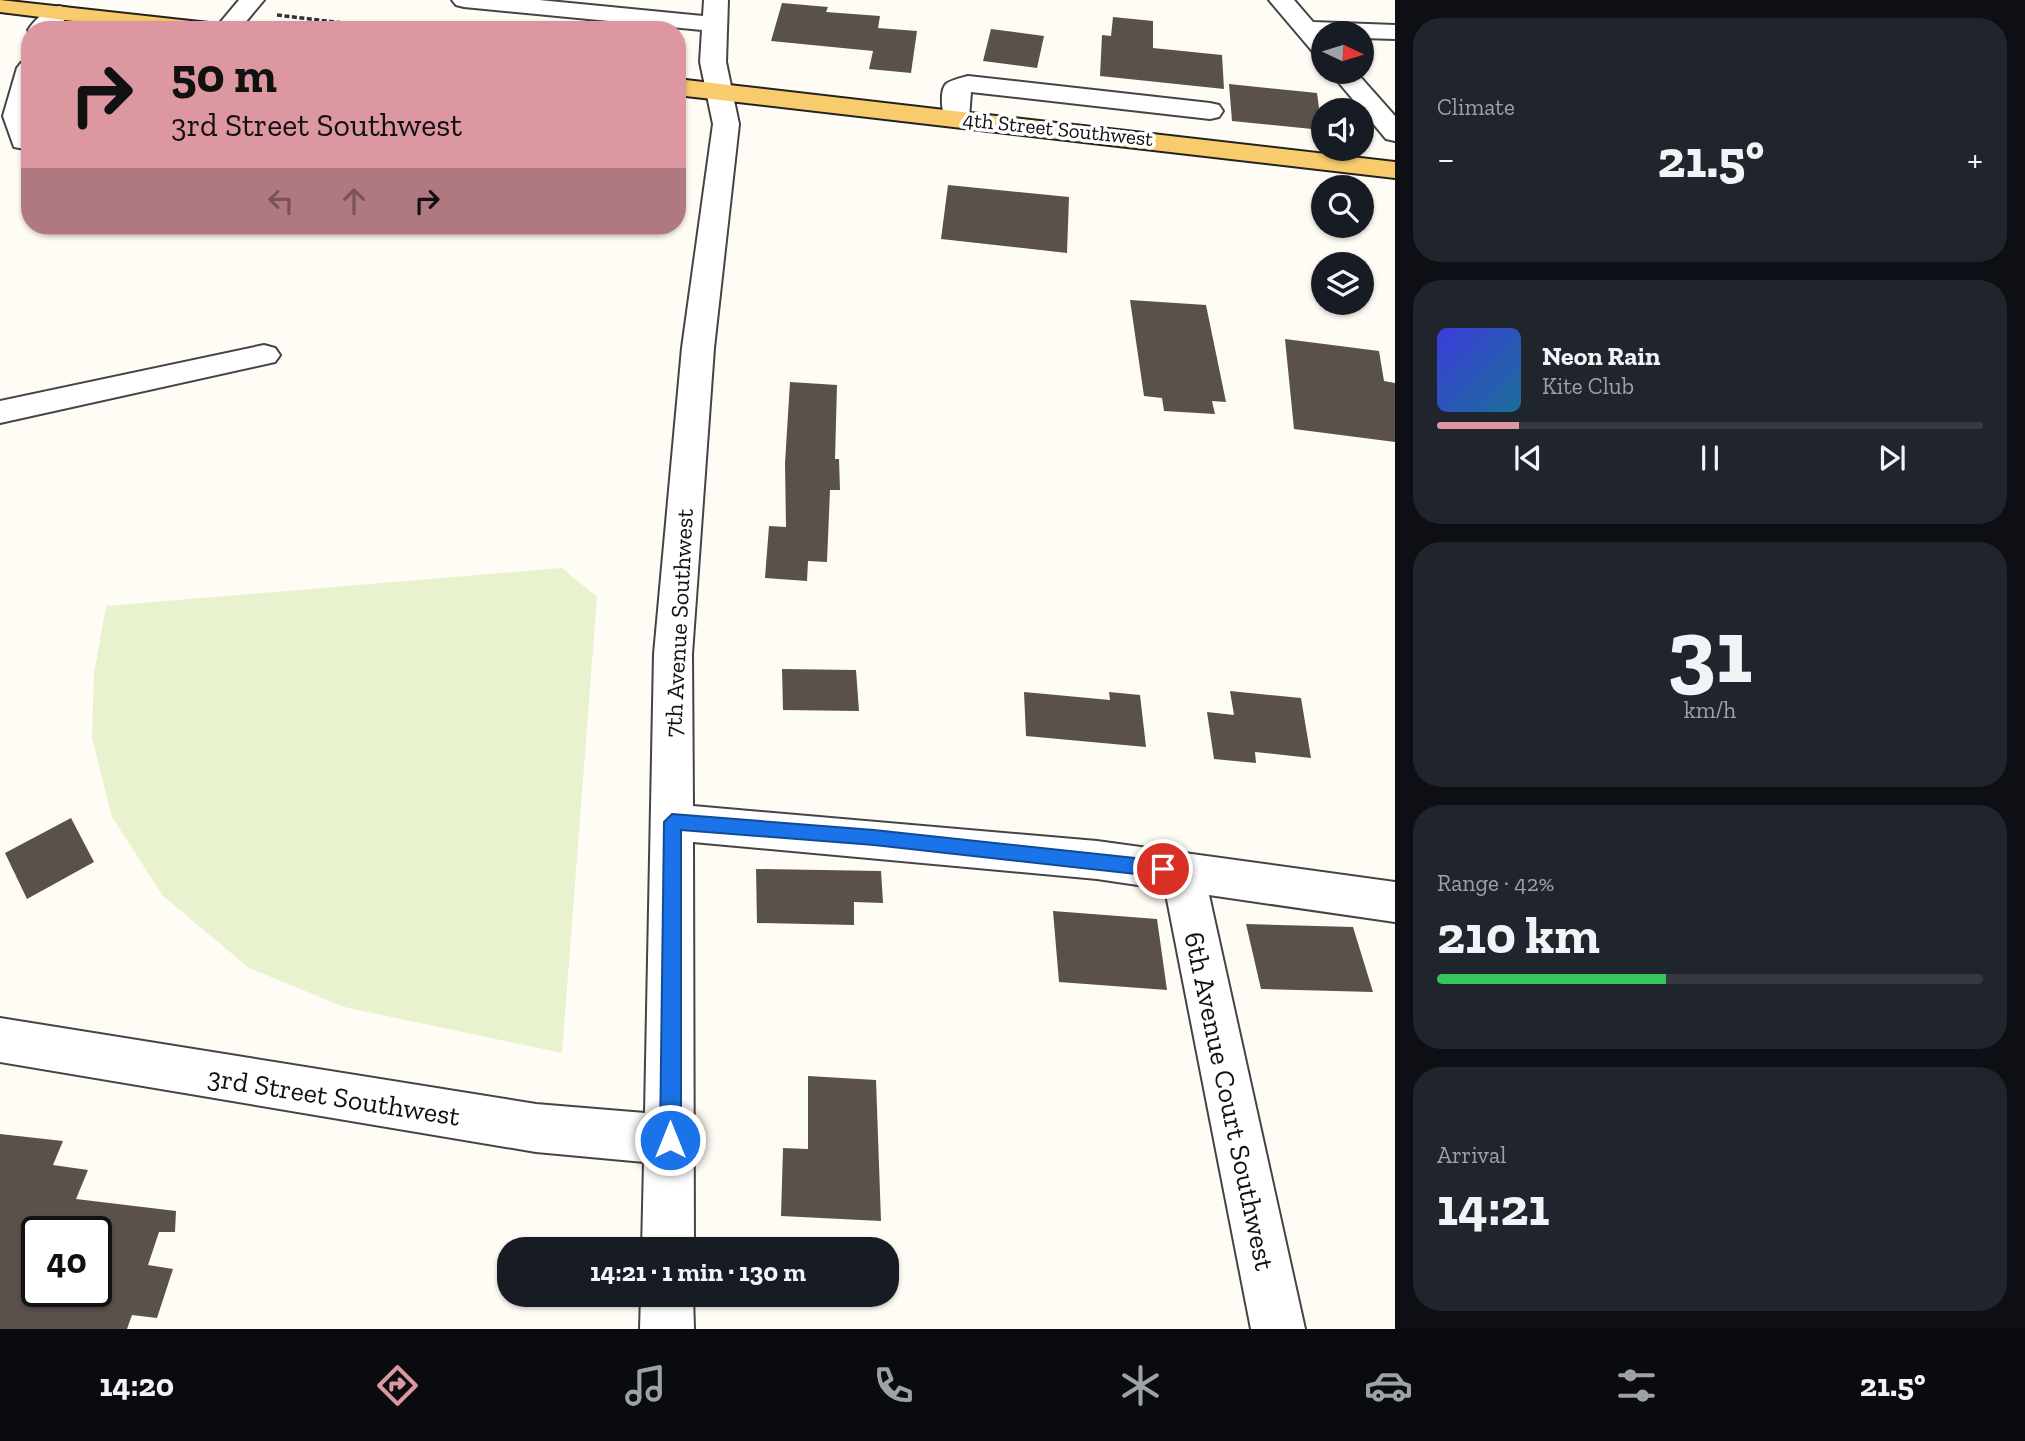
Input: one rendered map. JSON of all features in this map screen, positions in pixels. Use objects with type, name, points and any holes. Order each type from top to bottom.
[{"type":"main road","points":[[0,5],[59,12],[101,21]]},
{"type":"main road","name":"4th Street Southwest","points":[[686,88],[1395,170]]},
{"type":"main road","points":[[1202,146],[1348,177],[1395,191]]},
{"type":"street","points":[[234,21],[252,0]]},
{"type":"street","points":[[464,0],[714,12]]},
{"type":"street","points":[[1281,0],[1311,35]]},
{"type":"street","points":[[50,21],[59,12]]},
{"type":"street","name":"7th Avenue Southwest","points":[[668,1237],[673,654],[698,348],[726,124],[713,62],[714,12]]},
{"type":"street","points":[[1306,29],[1395,32]]},
{"type":"street","points":[[956,118],[956,89],[962,84],[1210,111]]},
{"type":"street","points":[[1353,84],[1395,133]]},
{"type":"street","points":[[1082,132],[1087,97]]},
{"type":"street","points":[[21,99],[16,116],[21,132]]},
{"type":"street","points":[[0,412],[264,355]]},
{"type":"street","points":[[672,822],[900,840],[1185,872],[1395,902]]},
{"type":"street","name":"6th Avenue Court Southwest","points":[[1185,872],[1189,906],[1278,1329]]},
{"type":"street","name":"3rd Street Southwest","points":[[0,1040],[536,1128],[670,1140]]},
{"type":"street","points":[[667,1307],[667,1329]]},
{"type":"green space","points":[[562,568],[597,597],[562,1053],[344,1007],[249,968],[163,896],[112,817],[92,737],[94,674],[106,606]]},
{"type":"building","points":[[782,3],[828,7],[826,12],[880,16],[878,28],[917,31],[911,73],[869,69],[873,51],[771,41]]},
{"type":"building","points":[[1113,17],[1153,21],[1153,48],[1222,55],[1224,89],[1100,76],[1102,35],[1111,36]]},
{"type":"building","points":[[991,29],[1044,36],[1037,68],[983,61]]},
{"type":"building","points":[[1229,84],[1317,93],[1318,98],[1311,98],[1311,129],[1232,121]]},
{"type":"building","points":[[948,185],[1069,197],[1067,253],[941,239]]},
{"type":"building","points":[[1130,300],[1206,305],[1226,402],[1212,401],[1215,414],[1164,411],[1162,398],[1144,396]]},
{"type":"building","points":[[1285,339],[1379,351],[1384,381],[1395,383],[1395,442],[1294,429]]},
{"type":"building","points":[[790,382],[837,385],[835,459],[839,459],[840,490],[830,490],[827,562],[808,561],[807,581],[765,578],[769,526],[786,527],[785,463]]},
{"type":"building","points":[[782,669],[856,670],[859,711],[783,710]]},
{"type":"building","points":[[1230,691],[1301,698],[1311,758],[1255,752],[1256,763],[1214,759],[1207,712],[1234,715]]},
{"type":"building","points":[[1024,692],[1110,700],[1109,692],[1140,695],[1146,747],[1026,736]]},
{"type":"building","points":[[71,818],[94,862],[27,899],[5,853]]},
{"type":"building","points":[[756,869],[881,871],[883,903],[854,902],[854,925],[757,923]]},
{"type":"building","points":[[1053,911],[1157,919],[1167,990],[1059,982]]},
{"type":"building","points":[[1246,924],[1353,927],[1373,992],[1261,989]]},
{"type":"building","points":[[808,1076],[876,1080],[881,1221],[781,1216],[783,1148],[808,1149]]},
{"type":"building","points":[[0,1134],[63,1141],[53,1165],[88,1170],[76,1199],[176,1211],[175,1232],[159,1232],[148,1265],[173,1269],[157,1318],[132,1315],[127,1329],[0,1329]]},
{"type":"route","points":[[670,1140],[672,822],[874,838],[1163,869]]}]
